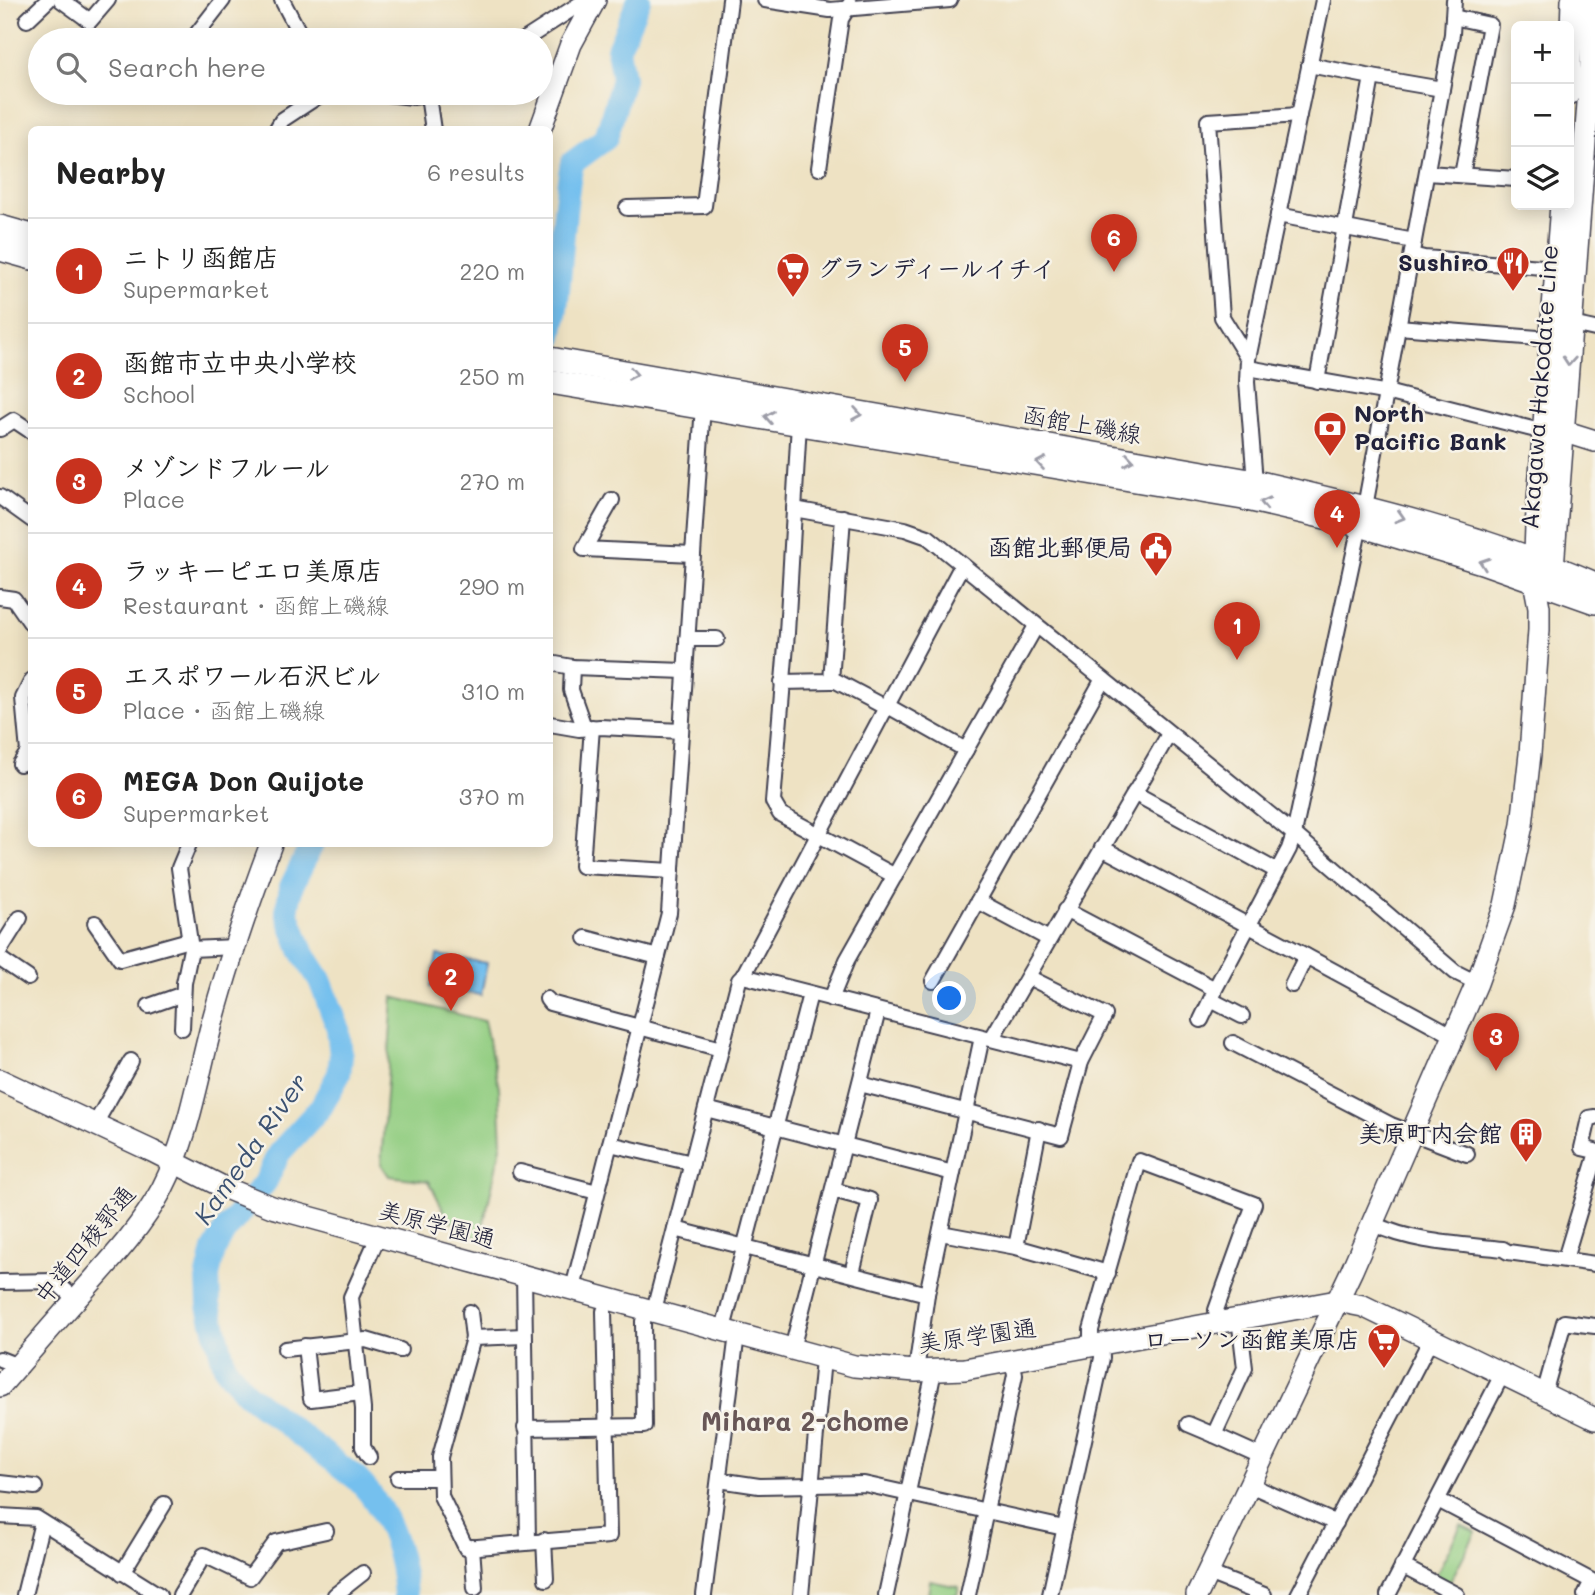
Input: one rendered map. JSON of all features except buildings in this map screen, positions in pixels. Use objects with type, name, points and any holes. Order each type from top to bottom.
[{"type":"main road","points":[[0,227],[28,235]]},
{"type":"main road","points":[[0,249],[28,257]]},
{"type":"main road","name":"函館上磯線","points":[[557,372],[1255,482],[1363,516]]},
{"type":"main road","name":"函館上磯線","points":[[705,397],[799,423],[1363,516],[1489,544],[1595,602]]},
{"type":"main road","name":"函館上磯線","points":[[1543,574],[1595,584]]},
{"type":"street","points":[[27,20],[48,0]]},
{"type":"street","points":[[61,0],[90,21],[108,0]]},
{"type":"street","points":[[201,28],[223,0]]},
{"type":"street","points":[[282,0],[297,28]]},
{"type":"street","points":[[543,28],[586,0]]},
{"type":"street","points":[[553,94],[571,44],[595,0]]},
{"type":"street","points":[[627,208],[704,206],[730,0]]},
{"type":"street","points":[[768,0],[830,10],[850,4],[950,0]]},
{"type":"street","points":[[1255,482],[1248,364],[1323,0]]},
{"type":"street","points":[[1201,1020],[1289,849],[1294,834],[1386,404],[1442,89],[1454,0]]},
{"type":"street","name":"Akagawa Hakodate Line","points":[[1572,0],[1586,26]]},
{"type":"street","name":"Akagawa Hakodate Line","points":[[1197,1595],[1373,1224],[1477,983],[1505,905],[1522,825],[1530,754],[1554,431],[1572,324],[1577,232],[1589,161],[1584,98],[1586,26],[1590,0]]},
{"type":"street","points":[[819,168],[841,19],[850,4]]},
{"type":"street","points":[[1453,17],[1490,24],[1462,176]]},
{"type":"street","points":[[1309,65],[1442,89]]},
{"type":"street","points":[[1317,381],[1372,76]]},
{"type":"street","points":[[278,126],[282,120],[305,105]]},
{"type":"street","points":[[433,105],[433,126]]},
{"type":"street","points":[[541,126],[549,105]]},
{"type":"street","points":[[1299,115],[1208,121],[1222,317],[1248,364],[1595,441]]},
{"type":"street","points":[[1427,173],[1511,179]]},
{"type":"street","name":"Akagawa Hakodate Line","points":[[1564,210],[1577,232]]},
{"type":"street","points":[[1278,215],[1345,229],[1413,248],[1424,258],[1556,268]]},
{"type":"street","name":"Akagawa Hakodate Line","points":[[1554,431],[1551,339],[1556,268],[1577,232]]},
{"type":"street","points":[[1572,324],[1595,329]]},
{"type":"street","points":[[1398,327],[1551,339]]},
{"type":"street","points":[[573,1288],[669,913],[705,397]]},
{"type":"street","points":[[0,429],[14,420],[28,429]]},
{"type":"street","points":[[799,423],[774,806],[780,814],[895,876]]},
{"type":"street","points":[[0,497],[28,517]]},
{"type":"street","points":[[612,500],[584,549],[693,554]]},
{"type":"street","points":[[794,509],[905,529],[928,537],[1294,834],[1455,972],[1477,983]]},
{"type":"street","points":[[831,681],[843,517]]},
{"type":"street","points":[[525,1428],[645,1426],[648,1316],[675,1229],[739,980],[962,565]]},
{"type":"street","points":[[0,597],[14,599],[28,619]]},
{"type":"street","points":[[831,999],[847,960],[1037,626]]},
{"type":"street","points":[[687,639],[717,639]]},
{"type":"street","points":[[553,664],[572,667],[685,671]]},
{"type":"street","points":[[572,667],[571,690],[588,727],[582,866],[672,872]]},
{"type":"street","points":[[933,981],[1102,679]]},
{"type":"street","points":[[782,682],[836,681],[966,750]]},
{"type":"street","points":[[20,764],[28,752],[23,698],[28,688]]},
{"type":"street","points":[[553,725],[579,729],[588,727],[681,731]]},
{"type":"street","points":[[886,1595],[908,1495],[925,1371],[928,1294],[967,1111],[987,1038],[1028,977],[1169,734]]},
{"type":"street","points":[[1134,793],[1277,871]]},
{"type":"street","points":[[182,1028],[183,994],[190,944],[179,868],[188,847]]},
{"type":"street","name":"中道四稜郭通","points":[[0,1386],[9,1363],[75,1299],[122,1248],[141,1223],[175,1163],[235,947],[270,847]]},
{"type":"street","points":[[1102,848],[1454,1036]]},
{"type":"street","points":[[978,901],[1049,939]]},
{"type":"street","points":[[1065,910],[1213,994],[1242,1016]]},
{"type":"street","points":[[0,950],[20,918]]},
{"type":"street","points":[[95,923],[120,959],[190,944],[235,947]]},
{"type":"street","points":[[586,938],[658,957]]},
{"type":"street","points":[[1292,985],[1306,956]]},
{"type":"street","points":[[0,959],[28,978]]},
{"type":"street","points":[[743,976],[1081,1062]]},
{"type":"street","points":[[860,1084],[1061,1136],[1081,1062],[1105,1015],[1028,977]]},
{"type":"street","points":[[149,1006],[183,994]]},
{"type":"street","points":[[704,1595],[719,1480],[730,1331],[745,1246],[810,994]]},
{"type":"street","points":[[547,999],[550,1003],[721,1049]]},
{"type":"street","points":[[792,1349],[878,1011]]},
{"type":"street","points":[[1233,1043],[1391,1125],[1468,1154]]},
{"type":"street","points":[[94,1125],[131,1061]]},
{"type":"street","name":"美原学園通","points":[[0,1080],[223,1187],[272,1207],[573,1288],[648,1316],[730,1331],[854,1366],[925,1371],[1013,1361],[1337,1301],[1363,1306],[1595,1419]]},
{"type":"street","points":[[706,1110],[953,1173]]},
{"type":"street","points":[[1595,1117],[1589,1118],[1582,1149],[1595,1151]]},
{"type":"street","points":[[1016,1247],[1039,1129]]},
{"type":"street","points":[[610,1144],[692,1163]]},
{"type":"street","points":[[1565,1259],[1595,1159]]},
{"type":"street","points":[[1050,1595],[1102,1358],[1091,1330],[1139,1161],[1254,1204],[1216,1310],[1218,1322]]},
{"type":"street","points":[[520,1172],[597,1192]]},
{"type":"street","points":[[833,1190],[870,1200],[852,1273]]},
{"type":"street","points":[[1373,1224],[1392,1233],[1430,1242],[1595,1264]]},
{"type":"street","points":[[675,1229],[928,1294]]},
{"type":"street","points":[[941,1233],[1016,1247],[1108,1273]]},
{"type":"street","points":[[369,1457],[363,1447],[361,1393],[351,1297],[378,1237]]},
{"type":"street","points":[[524,1274],[528,1542]]},
{"type":"street","points":[[0,1282],[55,1281],[75,1299]]},
{"type":"street","points":[[470,1312],[473,1338],[440,1457],[441,1496],[466,1548],[609,1536],[604,1311]]},
{"type":"street","points":[[1214,1435],[1245,1368],[1239,1318]]},
{"type":"street","points":[[1544,1394],[1564,1322],[1595,1326]]},
{"type":"street","points":[[473,1338],[524,1336]]},
{"type":"street","points":[[1298,1595],[1431,1339]]},
{"type":"street","points":[[285,1349],[366,1340],[400,1350]]},
{"type":"street","points":[[305,1346],[311,1399],[361,1393]]},
{"type":"street","points":[[801,1595],[822,1359]]},
{"type":"street","points":[[968,1595],[1015,1375],[1013,1361]]},
{"type":"street","points":[[1388,1595],[1503,1373]]},
{"type":"street","points":[[1188,1424],[1264,1457]]},
{"type":"street","points":[[398,1478],[440,1478]]},
{"type":"street","points":[[719,1480],[759,1486],[864,1484],[1064,1528]]},
{"type":"street","points":[[0,1483],[35,1487]]},
{"type":"street","points":[[1250,1485],[1336,1523]]},
{"type":"street","points":[[1438,1500],[1592,1581],[1585,1595]]},
{"type":"street","points":[[122,1573],[164,1504]]},
{"type":"street","points":[[0,1516],[36,1518],[159,1595]]},
{"type":"street","points":[[24,1595],[42,1522]]},
{"type":"street","points":[[180,1595],[204,1555],[250,1577],[276,1542],[326,1531]]},
{"type":"street","points":[[544,1540],[546,1579]]},
{"type":"street","points":[[472,1547],[475,1588]]},
{"type":"street","points":[[1402,1566],[1457,1595]]},
{"type":"street","points":[[335,1595],[363,1573]]},
{"type":"street","points":[[1208,1573],[1264,1595]]},
{"type":"green space","points":[[393,997],[484,1021],[499,1088],[502,1142],[480,1240],[448,1219],[429,1181],[389,1176],[381,1164]]},
{"type":"green space","points":[[1461,1525],[1476,1532],[1449,1584],[1435,1577]]},
{"type":"green space","points":[[930,1581],[959,1587],[957,1595],[928,1595]]},
{"type":"water","points":[[437,955],[487,963],[481,995],[431,987]]},
{"type":"waterway","name":"Kameda River","points":[[553,324],[572,163],[606,138],[623,79],[618,49],[639,0]]},
{"type":"waterway","name":"Kameda River","points":[[311,847],[291,887],[287,912],[301,950],[320,980],[338,1028],[341,1056],[339,1074],[321,1107],[279,1153],[266,1181],[224,1232],[214,1250],[208,1276],[209,1306],[225,1367],[247,1394],[357,1479],[377,1504],[397,1548],[405,1595]]},
{"type":"place","name":"MEGA Don Quijote","points":[[1114,272]]},
{"type":"place","name":"Sushiro","points":[[1513,293]]},
{"type":"place","name":"グランディールイチイ","points":[[793,299]]},
{"type":"place","name":"エスポワール石沢ビル","points":[[905,382]]},
{"type":"place","name":"North Pacific Bank","points":[[1330,458]]},
{"type":"place","name":"ラッキーピエロ美原店","points":[[1337,548]]},
{"type":"place","name":"函館北郵便局","points":[[1156,578]]},
{"type":"place","name":"ニトリ函館店","points":[[1237,660]]},
{"type":"place","name":"函館市立中央小学校","points":[[451,1011]]},
{"type":"place","name":"メゾンドフルール","points":[[1496,1071]]},
{"type":"place","name":"美原町内会館","points":[[1526,1164]]},
{"type":"place","name":"ローソン函館美原店","points":[[1384,1370]]},
{"type":"district","name":"Mihara 2-chome","points":[[805,1422]]}]
